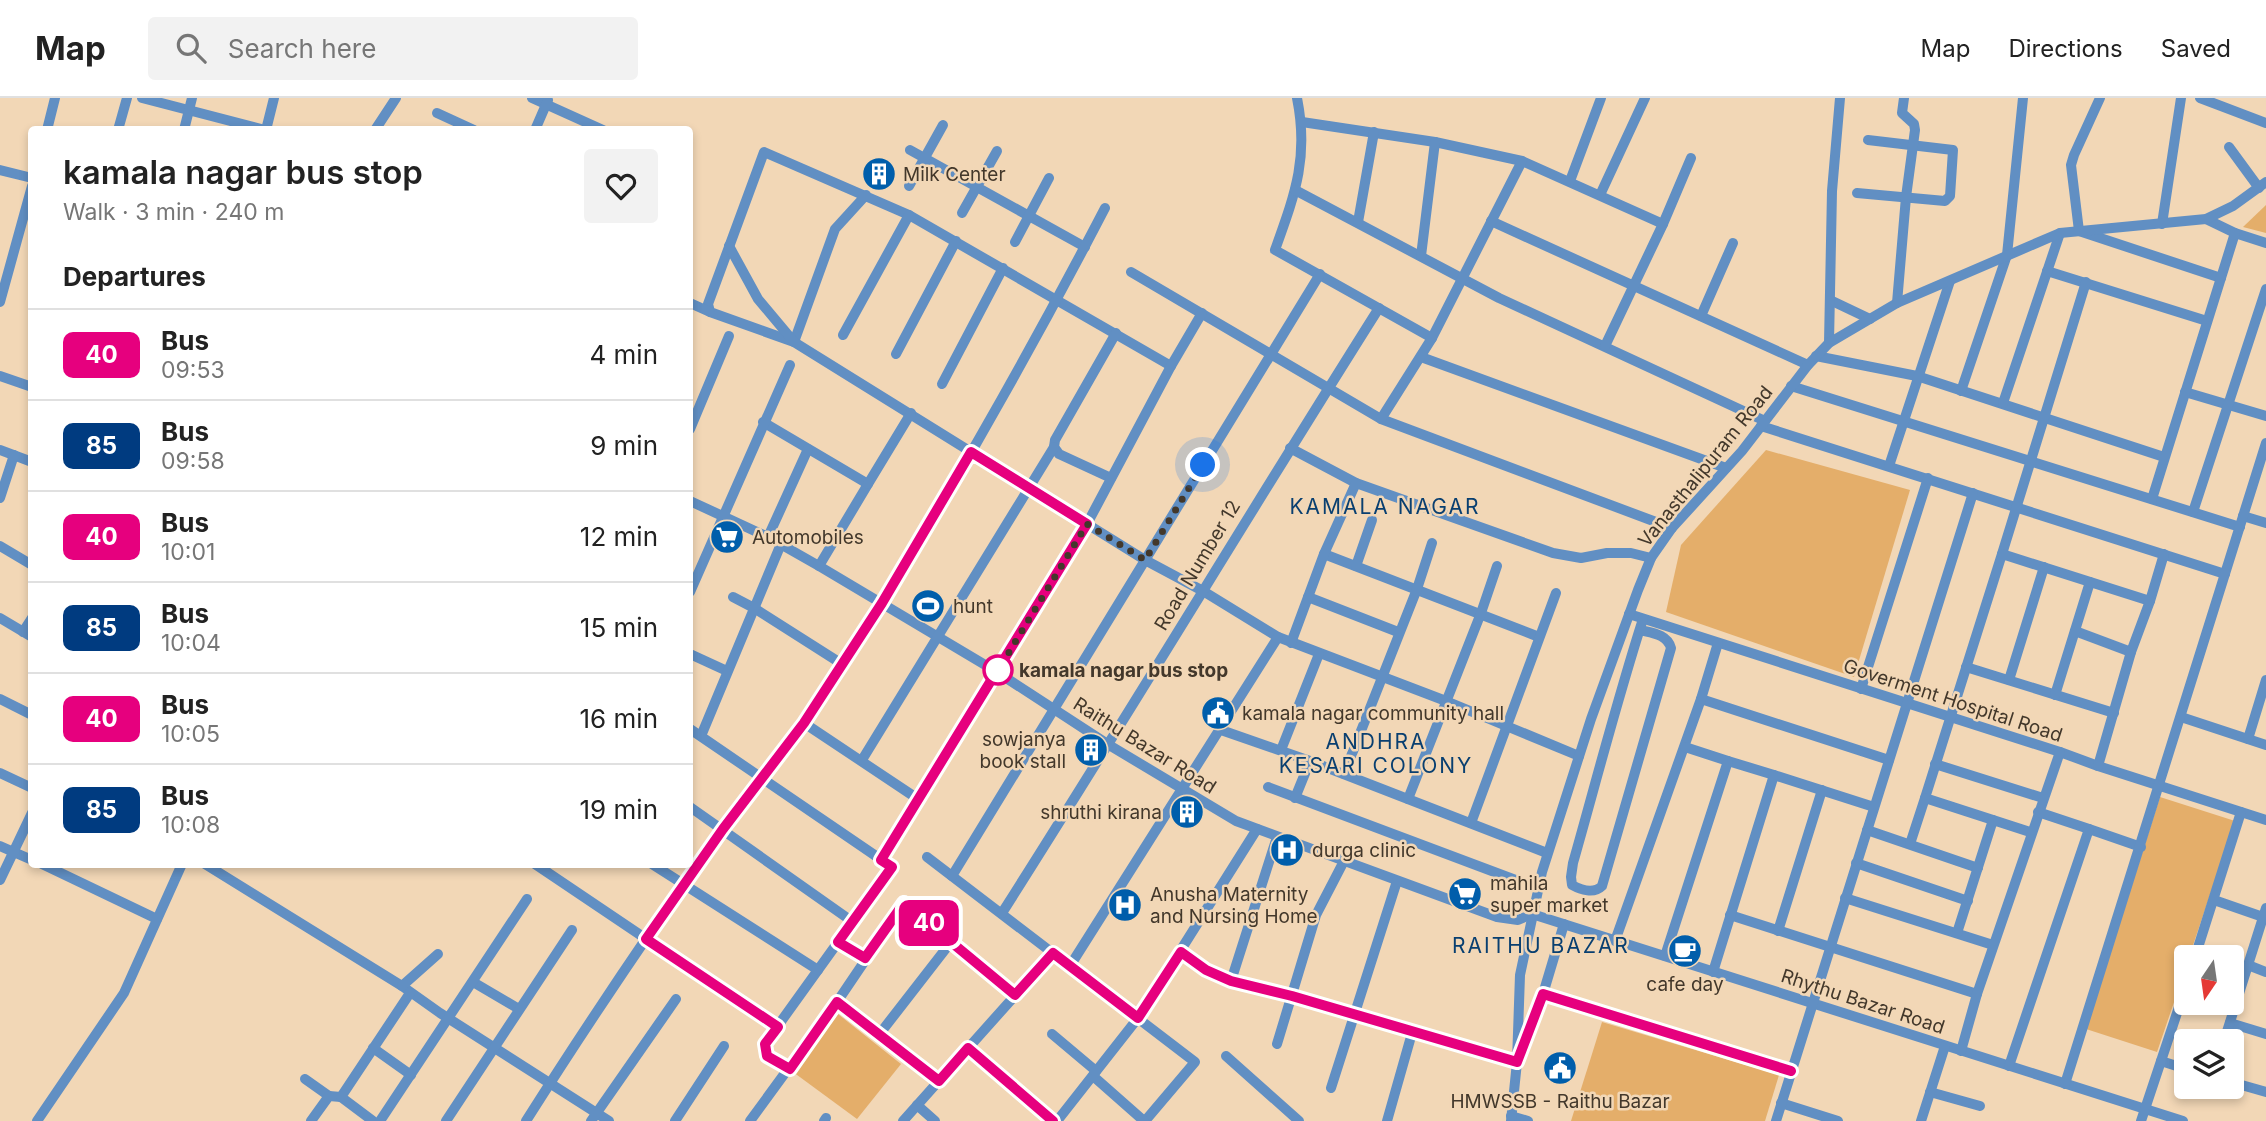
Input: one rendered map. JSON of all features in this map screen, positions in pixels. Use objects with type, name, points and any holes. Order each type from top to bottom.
[{"type":"street","points":[[48,126],[55,98]]},
{"type":"street","points":[[119,126],[127,98]]},
{"type":"street","points":[[142,98],[251,126]]},
{"type":"street","points":[[185,126],[192,98]]},
{"type":"street","points":[[267,126],[274,98]]},
{"type":"street","points":[[532,98],[548,101],[595,126]]},
{"type":"street","points":[[1297,98],[1302,122],[1303,155],[1295,190],[1275,250],[1432,338]]},
{"type":"street","points":[[1570,181],[1601,98]]},
{"type":"street","points":[[1600,195],[1645,98]]},
{"type":"street","points":[[1829,343],[1832,191],[1840,98]]},
{"type":"street","points":[[1897,303],[1915,130],[1914,124],[1902,113],[1903,98]]},
{"type":"street","points":[[1961,390],[2007,255],[2023,98]]},
{"type":"street","points":[[2162,224],[2181,98]]},
{"type":"street","points":[[2200,98],[2213,100],[2266,123]]},
{"type":"street","points":[[377,126],[392,99]]},
{"type":"street","points":[[2096,99],[2071,165],[2079,231],[2221,278]]},
{"type":"street","points":[[537,126],[548,101]]},
{"type":"street","points":[[437,113],[465,126]]},
{"type":"street","points":[[1302,122],[1435,142],[1522,161],[1663,224]]},
{"type":"street","points":[[909,186],[943,125]]},
{"type":"street","points":[[1358,222],[1374,132]]},
{"type":"street","points":[[1857,193],[1945,201],[1950,196],[1954,150],[1868,141]]},
{"type":"street","points":[[1421,256],[1435,142]]},
{"type":"street","points":[[2229,147],[2262,185]]},
{"type":"street","points":[[910,150],[1085,247]]},
{"type":"street","points":[[962,213],[997,151]]},
{"type":"street","points":[[709,312],[708,304],[764,152],[909,215],[1171,366]]},
{"type":"street","points":[[1605,346],[1691,158]]},
{"type":"street","points":[[1381,419],[1432,338],[1522,161]]},
{"type":"street","points":[[0,170],[28,177]]},
{"type":"street","points":[[1015,242],[1049,178]]},
{"type":"street","name":"Vanasthalipuram Road","points":[[1511,1118],[1517,1062],[1520,975],[1537,888],[1579,756],[1629,614],[1651,558],[1672,528],[1726,468],[1812,360],[1829,343],[1897,303],[2060,233],[2206,219],[2233,206],[2262,185]]},
{"type":"street","points":[[1295,190],[1499,298],[1605,346],[1763,424],[2225,574]]},
{"type":"street","points":[[794,342],[835,229],[866,195]]},
{"type":"street","points":[[0,302],[28,200]]},
{"type":"street","points":[[526,1121],[683,885],[804,723],[882,603],[1058,299],[1105,208]]},
{"type":"street","points":[[842,335],[909,215]]},
{"type":"street","points":[[2206,219],[2235,233],[2266,243]]},
{"type":"street","points":[[1491,221],[1701,316],[1812,360],[1917,376],[2164,457]]},
{"type":"street","points":[[2003,403],[2060,233]]},
{"type":"street","points":[[2152,499],[2235,233]]},
{"type":"street","points":[[896,354],[956,241]]},
{"type":"street","points":[[1701,316],[1733,243]]},
{"type":"street","points":[[729,246],[758,299],[794,342]]},
{"type":"street","points":[[942,384],[1003,268]]},
{"type":"street","points":[[2047,271],[2207,321]]},
{"type":"street","points":[[1131,272],[1381,419],[1672,528]]},
{"type":"street","points":[[952,876],[1320,274]]},
{"type":"street","points":[[1889,466],[1950,281]]},
{"type":"street","points":[[1910,844],[2087,282]]},
{"type":"street","points":[[2193,512],[2266,289]]},
{"type":"street","points":[[1830,300],[1870,319]]},
{"type":"street","points":[[693,304],[794,342],[1145,560],[1203,591],[1278,637],[1446,701],[1579,756]]},
{"type":"street","name":"Road Number 12","points":[[1002,913],[1109,746],[1290,448],[1379,308]]},
{"type":"street","points":[[881,860],[1087,524],[1202,313]]},
{"type":"street","points":[[862,760],[1031,488],[1116,333]]},
{"type":"street","points":[[693,422],[729,335]]},
{"type":"street","points":[[1421,357],[1726,468]]},
{"type":"street","points":[[693,585],[790,365]]},
{"type":"street","points":[[0,376],[28,386]]},
{"type":"street","points":[[1791,386],[2193,512],[2266,523]]},
{"type":"street","points":[[2185,392],[2266,416]]},
{"type":"street","points":[[819,566],[911,414]]},
{"type":"street","points":[[763,422],[868,484]]},
{"type":"street","points":[[2065,1084],[2266,443]]},
{"type":"street","points":[[1054,447],[1059,453],[1111,478]]},
{"type":"street","points":[[1290,448],[1356,483],[1553,553],[1581,558],[1607,553],[1630,553],[1651,558]]},
{"type":"street","points":[[768,537],[808,449]]},
{"type":"street","points":[[0,450],[28,460]]},
{"type":"street","points":[[0,498],[14,455]]},
{"type":"street","points":[[1861,689],[1928,478]]},
{"type":"street","points":[[1291,643],[1324,554],[1356,483]]},
{"type":"street","points":[[1776,1121],[1973,493]]},
{"type":"street","name":"Raithu Bazar Road","points":[[693,502],[768,537],[819,566],[997,672],[1109,746],[1236,821],[1497,916],[1518,920],[1532,914]]},
{"type":"street","points":[[1356,566],[1372,520]]},
{"type":"street","points":[[1344,774],[1417,589],[1432,543]]},
{"type":"street","points":[[701,736],[781,544]]},
{"type":"street","points":[[0,546],[28,563]]},
{"type":"street","points":[[1324,554],[1539,637]]},
{"type":"street","points":[[2002,554],[2150,601]]},
{"type":"street","points":[[2098,766],[2131,652],[2164,554]]},
{"type":"street","points":[[1408,799],[1497,566]]},
{"type":"street","points":[[2009,681],[2044,567]]},
{"type":"street","points":[[2055,695],[2090,582]]},
{"type":"street","points":[[1471,823],[1556,593]]},
{"type":"street","points":[[733,597],[842,664]]},
{"type":"street","points":[[1308,597],[1398,632]]},
{"type":"street","name":"Goverment Hospital Road","points":[[1629,614],[1641,624],[1718,643],[2266,820]]},
{"type":"street","points":[[2,623],[27,634]]},
{"type":"street","points":[[1641,624],[1669,641],[1671,648],[1602,886],[1600,889],[1583,889],[1572,885],[1573,863],[1641,624]]},
{"type":"street","points":[[2075,631],[2131,652]]},
{"type":"street","points":[[1070,966],[1278,637]]},
{"type":"street","points":[[1615,941],[1685,747],[1718,643]]},
{"type":"street","points":[[1280,750],[1319,654]]},
{"type":"street","points":[[693,655],[727,671]]},
{"type":"street","points":[[1966,667],[2114,713]]},
{"type":"street","points":[[2248,739],[2266,680]]},
{"type":"street","points":[[0,699],[28,713]]},
{"type":"street","points":[[1701,699],[1889,760]]},
{"type":"street","points":[[2181,717],[2266,745]]},
{"type":"street","points":[[804,723],[918,799]]},
{"type":"street","points":[[1221,730],[1310,761],[1547,853]]},
{"type":"street","points":[[693,731],[892,867],[765,1044],[767,1056],[790,1069]]},
{"type":"street","points":[[1685,747],[1874,807]]},
{"type":"street","points":[[1961,1051],[2030,832],[2060,752]]},
{"type":"street","points":[[1296,798],[1310,761]]},
{"type":"street","points":[[1665,956],[1728,761]]},
{"type":"street","points":[[1935,764],[2043,798]]},
{"type":"street","points":[[0,773],[28,786]]},
{"type":"street","points":[[1713,972],[1774,775]]},
{"type":"street","points":[[1268,787],[1537,888]]},
{"type":"street","points":[[1778,931],[1822,790]]},
{"type":"street","points":[[1925,798],[2030,832]]},
{"type":"street","points":[[693,809],[853,922]]},
{"type":"street","points":[[2199,945],[2241,812]]},
{"type":"street","points":[[2038,813],[2141,846]]},
{"type":"street","points":[[1957,933],[1993,820]]},
{"type":"street","points":[[0,880],[28,821]]},
{"type":"street","points":[[968,1048],[1055,1121],[1138,1018],[1257,829]]},
{"type":"street","points":[[2009,1066],[2089,829]]},
{"type":"street","points":[[1867,830],[1978,868]]},
{"type":"street","points":[[1231,981],[1278,837]]},
{"type":"street","points":[[0,846],[28,858]]},
{"type":"street","points":[[927,857],[1195,1062],[1145,1121],[1052,1034]]},
{"type":"street","points":[[1277,1044],[1317,915],[1343,861]]},
{"type":"street","points":[[1857,863],[1968,901]]},
{"type":"street","points":[[50,868],[158,919]]},
{"type":"street","points":[[37,1121],[124,993],[180,868]]},
{"type":"street","points":[[211,868],[495,1046],[594,1117],[609,1121]]},
{"type":"street","points":[[541,868],[778,1027]]},
{"type":"street","points":[[658,868],[818,970]]},
{"type":"street","points":[[1331,1088],[1397,881]]},
{"type":"street","points":[[1846,898],[1993,945]]},
{"type":"street","points":[[380,1121],[527,899]]},
{"type":"street","points":[[2214,900],[2265,914],[2228,1029]]},
{"type":"street","points":[[750,1121],[790,1069],[904,903],[1015,995]]},
{"type":"street","name":"Rhythu Bazar Road","points":[[1532,914],[2183,1121]]},
{"type":"street","points":[[1730,915],[1977,994]]},
{"type":"street","points":[[1181,952],[1206,970],[1231,981],[1292,996],[1517,1062],[1543,994],[1564,924]]},
{"type":"street","points":[[446,1121],[572,930]]},
{"type":"street","points":[[838,942],[865,958]]},
{"type":"street","points":[[878,1036],[951,942]]},
{"type":"street","points":[[903,1121],[1053,953]]},
{"type":"street","points":[[311,1121],[335,1096],[373,1048],[406,989],[438,954]]},
{"type":"street","points":[[2248,965],[2266,972]]},
{"type":"street","points":[[473,982],[519,1009]]},
{"type":"street","points":[[1543,994],[1791,1071]]},
{"type":"street","points":[[594,1117],[676,999]]},
{"type":"street","points":[[837,1002],[939,1081]]},
{"type":"street","points":[[2141,1121],[2176,1015]]},
{"type":"street","points":[[2230,1023],[2266,1034]]},
{"type":"street","points":[[1387,1121],[1412,1032]]},
{"type":"street","points":[[675,1121],[724,1046]]},
{"type":"street","points":[[1921,1121],[1945,1046]]},
{"type":"street","points":[[373,1048],[411,1075]]},
{"type":"street","points":[[1226,1056],[1299,1121]]},
{"type":"street","points":[[2161,1061],[2174,1065]]},
{"type":"street","points":[[304,1079],[373,1121]]},
{"type":"street","points":[[2244,1086],[2266,1092]]},
{"type":"street","points":[[1930,1092],[1980,1106]]},
{"type":"street","points":[[1781,1103],[1838,1121]]},
{"type":"street","points":[[917,1105],[935,1121]]},
{"type":"street","points":[[1511,1118],[1528,1121]]},
{"type":"shaded area","points":[[2266,205],[2266,233],[2243,227]]},
{"type":"shaded area","points":[[1766,450],[1910,490],[1854,677],[1666,612],[1681,545]]},
{"type":"shaded area","points":[[2160,797],[2235,821],[2193,945],[2174,945],[2174,1002],[2157,1052],[2086,1029]]},
{"type":"shaded area","points":[[838,1014],[901,1064],[857,1119],[793,1072]]},
{"type":"shaded area","points":[[1602,1022],[1779,1075],[1765,1121],[1571,1121]]},
{"type":"bus line","name":"40","points":[[1053,1121],[968,1048],[939,1081],[837,1002],[790,1069],[767,1056],[765,1044],[778,1027],[646,939],[723,829],[804,723],[882,603],[971,452],[1087,524],[881,860],[892,867],[838,942],[865,958],[904,903],[1015,995],[1053,953],[1138,1018],[1181,952],[1206,970],[1231,981],[1292,996],[1517,1062],[1543,994],[1791,1071]]},
{"type":"place","name":"Milk Center","points":[[879,174]]},
{"type":"place","name":"Automobiles","points":[[727,537]]},
{"type":"place","name":"hunt","points":[[928,606]]},
{"type":"place","name":"kamala nagar bus stop","points":[[998,670]]},
{"type":"place","name":"kamala nagar community hall","points":[[1218,713]]},
{"type":"place","name":"sowjanya book stall","points":[[1091,750]]},
{"type":"place","name":"shruthi kirana","points":[[1187,812]]},
{"type":"place","name":"durga clinic","points":[[1287,850]]},
{"type":"place","name":"mahila super market","points":[[1465,894]]},
{"type":"place","name":"Anusha Maternity and Nursing Home","points":[[1125,905]]},
{"type":"place","name":"cafe day","points":[[1685,951]]},
{"type":"place","name":"HMWSSB - Raithu Bazar","points":[[1560,1068]]},
{"type":"district","name":"KAMALA NAGAR","points":[[1385,507]]},
{"type":"district","name":"ANDHRA KESARI COLONY","points":[[1376,754]]},
{"type":"district","name":"RAITHU BAZAR","points":[[1541,946]]},
{"type":"route","points":[[998,670],[997,672],[1087,524],[1145,560],[1203,465]]}]
